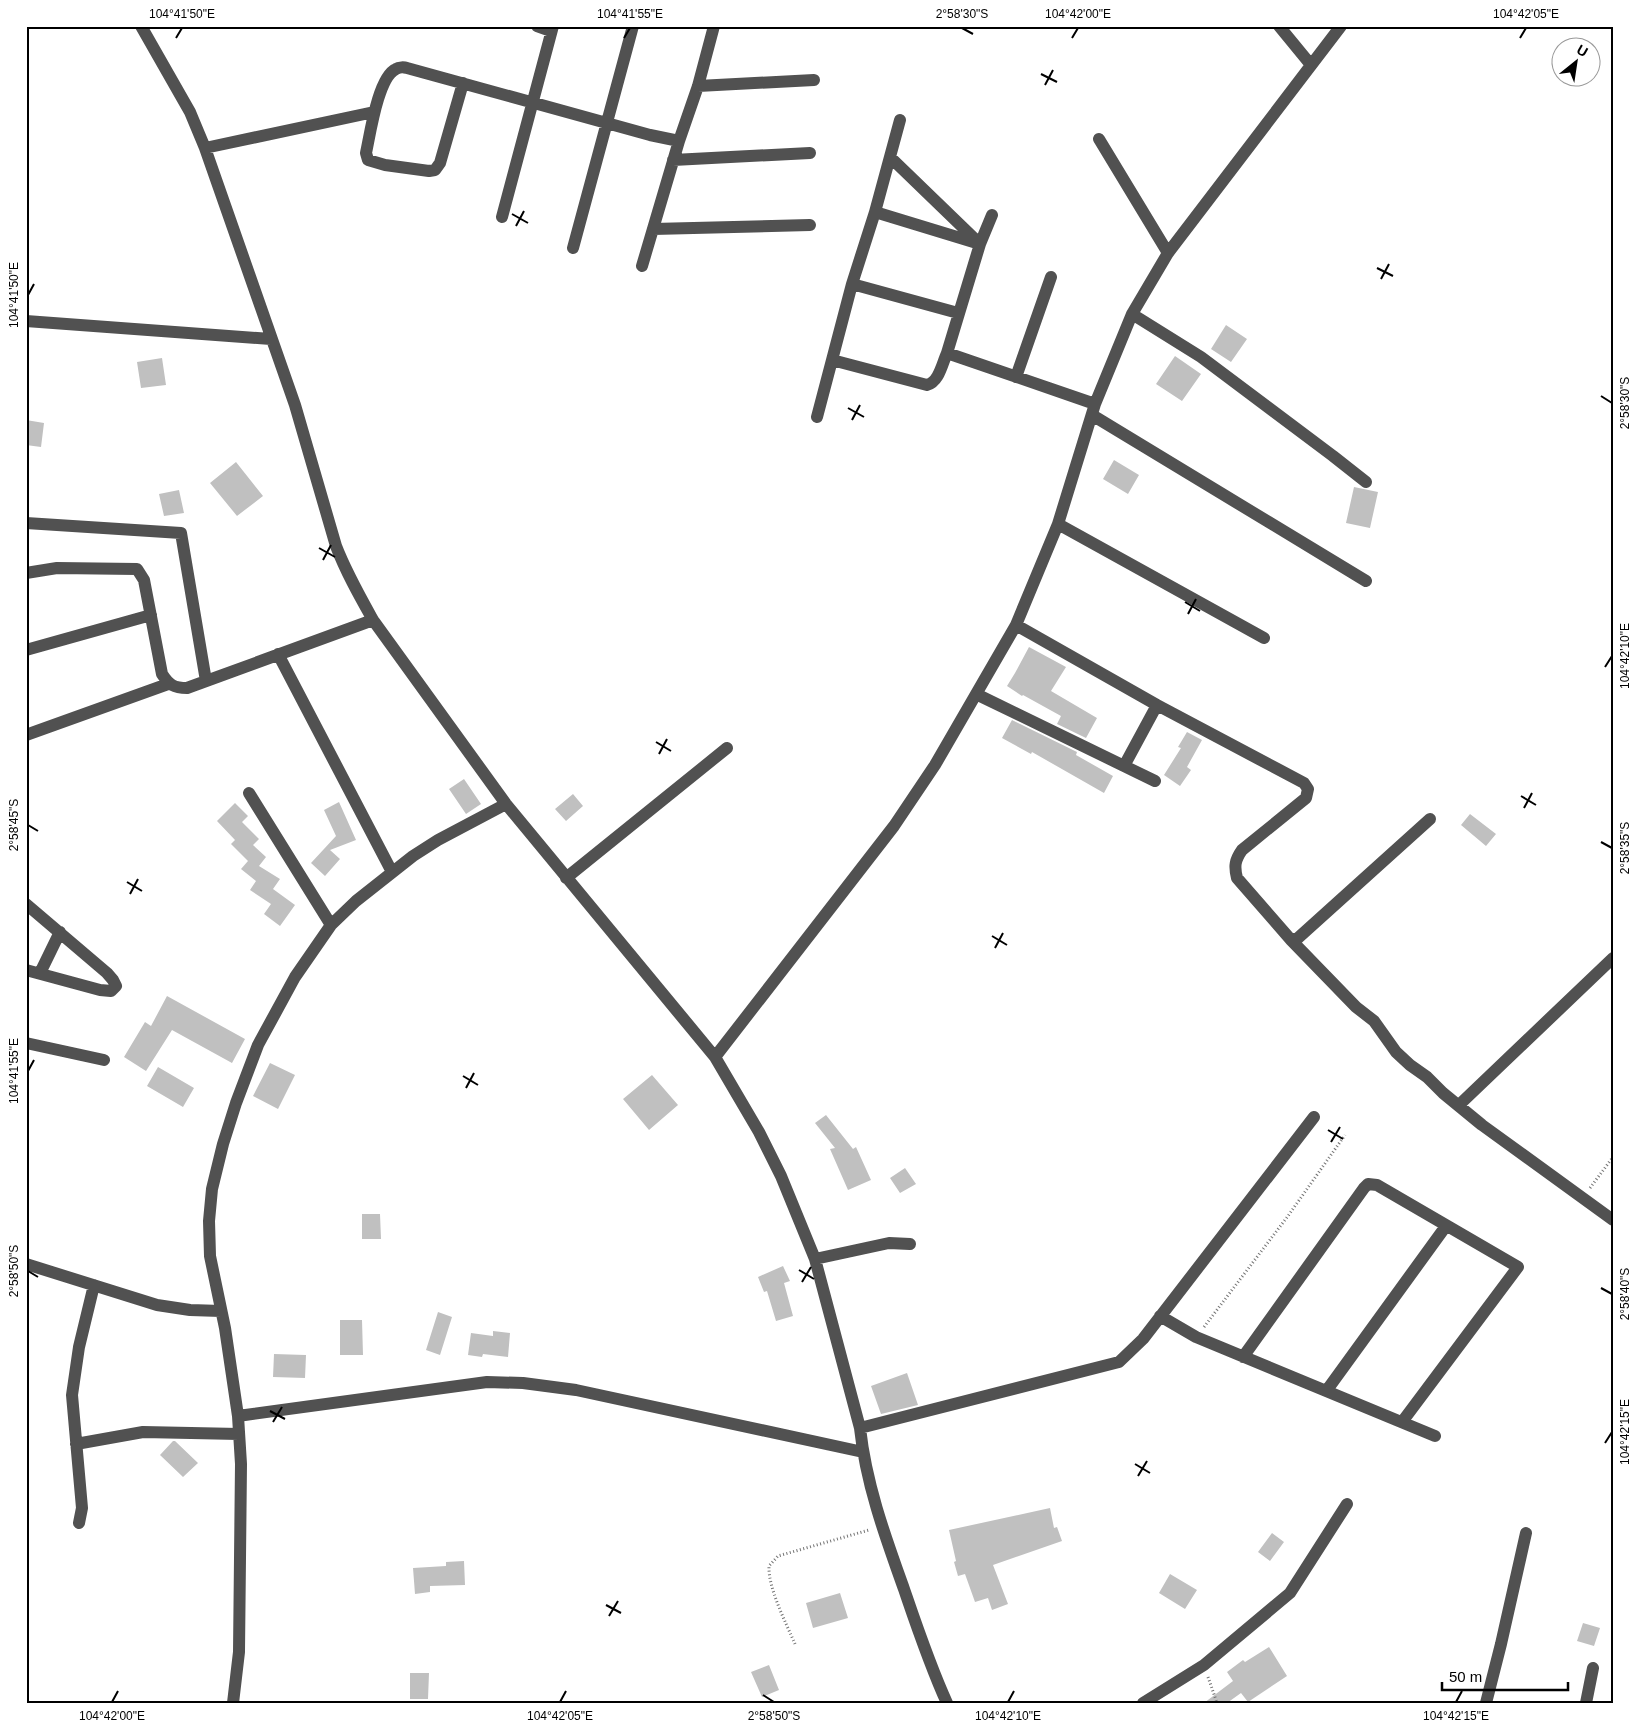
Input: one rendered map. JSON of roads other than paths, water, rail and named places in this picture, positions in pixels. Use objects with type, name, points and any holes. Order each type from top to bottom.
[{"type":"street","points":[[141,26],[190,112],[205,148],[295,405],[336,546],[345,568],[373,620],[506,804],[715,1057],[759,1132],[781,1176],[815,1259],[860,1428],[863,1452],[881,1527],[933,1672],[947,1703]]},
{"type":"street","points":[[502,217],[552,28],[537,26]]},
{"type":"street","points":[[573,248],[633,26]]},
{"type":"street","points":[[642,266],[673,160],[698,86],[714,26]]},
{"type":"street","points":[[1279,26],[1311,65]]},
{"type":"street","points":[[715,1057],[894,826],[934,765],[1016,625],[1058,524],[1093,410],[1132,314],[1168,253],[1341,26]]},
{"type":"street","points":[[463,83],[440,163],[436,169],[432,171],[385,165],[368,160],[366,153],[374,112],[387,78],[396,69],[407,68],[463,83],[606,122],[650,135],[679,141]]},
{"type":"street","points":[[698,86],[814,80]]},
{"type":"street","points":[[205,148],[374,112]]},
{"type":"street","points":[[817,416],[852,284],[875,212],[900,120]]},
{"type":"street","points":[[1099,140],[1168,253]]},
{"type":"street","points":[[673,160],[810,153]]},
{"type":"street","points":[[890,157],[980,244]]},
{"type":"street","points":[[875,212],[980,244]]},
{"type":"street","points":[[832,360],[927,385],[934,382],[947,353],[980,244],[992,215]]},
{"type":"street","points":[[653,229],[810,225]]},
{"type":"street","points":[[1016,377],[1051,277]]},
{"type":"street","points":[[852,284],[958,313]]},
{"type":"street","points":[[1132,314],[1201,357],[1366,482]]},
{"type":"street","points":[[26,321],[271,339]]},
{"type":"street","points":[[947,353],[1016,377],[1093,410],[1366,581]]},
{"type":"street","points":[[26,523],[181,533],[206,681]]},
{"type":"street","points":[[1058,524],[1264,638]]},
{"type":"street","points":[[26,573],[57,568],[137,569],[144,580],[162,674],[168,684],[178,688],[187,688],[373,620]]},
{"type":"street","points":[[26,650],[151,615]]},
{"type":"street","points":[[1016,625],[1157,705],[1299,779],[1308,789],[1306,798],[1242,850],[1236,859],[1234,868],[1237,878],[1291,940],[1356,1007],[1374,1021],[1396,1052],[1482,1125],[1613,1220]]},
{"type":"street","points":[[278,654],[392,872]]},
{"type":"street","points":[[26,735],[168,684]]},
{"type":"street","points":[[976,694],[1155,781]]},
{"type":"street","points":[[1124,766],[1157,705]]},
{"type":"street","points":[[566,878],[728,748]]},
{"type":"street","points":[[249,793],[331,925]]},
{"type":"street","points":[[233,1703],[239,1652],[241,1464],[238,1416],[210,1256],[209,1221],[212,1190],[223,1144],[258,1044],[295,977],[331,925],[356,901],[392,872],[438,840],[506,804]]},
{"type":"street","points":[[1291,940],[1298,938],[1430,819]]},
{"type":"street","points":[[26,904],[107,973],[116,986],[111,991],[100,990],[26,970]]},
{"type":"street","points":[[40,973],[60,932]]},
{"type":"street","points":[[1458,1105],[1613,958]]},
{"type":"street","points":[[26,1043],[104,1060]]},
{"type":"street","points":[[860,1428],[1118,1362],[1143,1339],[1314,1118]]},
{"type":"street","points":[[1243,1357],[1368,1184],[1377,1186],[1518,1267],[1402,1422]]},
{"type":"street","points":[[1327,1390],[1446,1226]]},
{"type":"street","points":[[815,1259],[889,1243],[910,1244]]},
{"type":"street","points":[[26,1264],[157,1305],[190,1310],[221,1311]]},
{"type":"street","points":[[79,1523],[82,1508],[72,1395],[79,1347],[94,1285]]},
{"type":"street","points":[[1160,1316],[1196,1337],[1435,1436]]},
{"type":"street","points":[[238,1416],[487,1382],[523,1383],[576,1390],[863,1452]]},
{"type":"street","points":[[76,1444],[143,1432],[239,1434]]},
{"type":"street","points":[[1143,1703],[1204,1666],[1290,1593],[1347,1504]]},
{"type":"street","points":[[1486,1703],[1526,1533]]},
{"type":"street","points":[[1586,1703],[1593,1668]]}]
